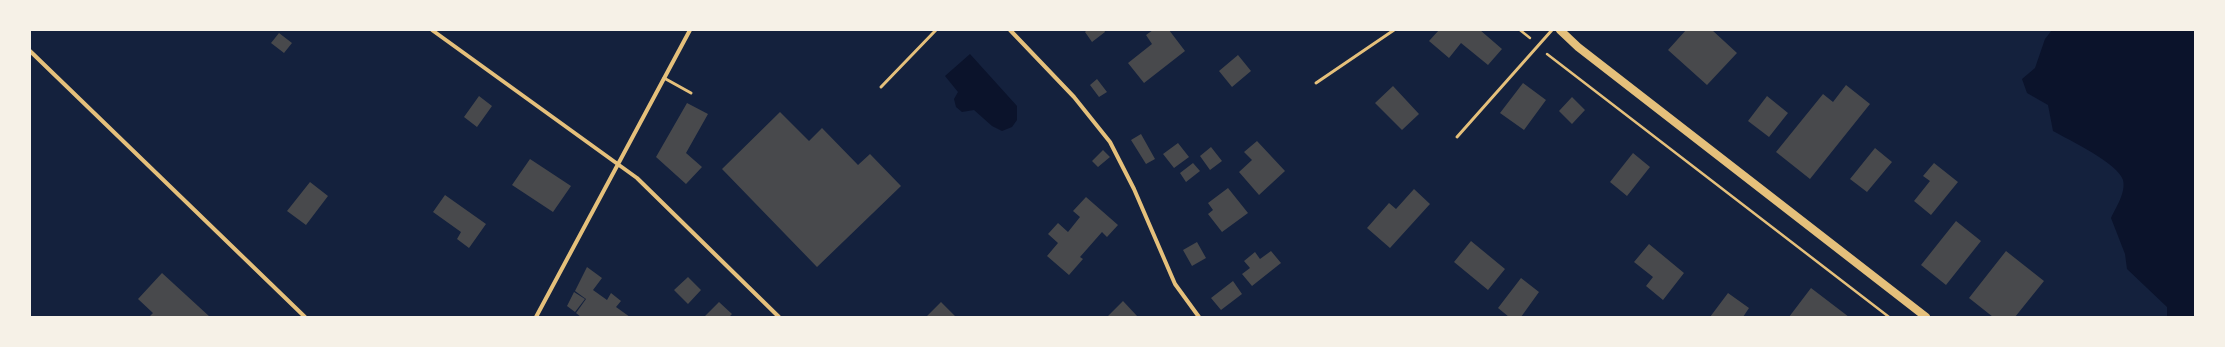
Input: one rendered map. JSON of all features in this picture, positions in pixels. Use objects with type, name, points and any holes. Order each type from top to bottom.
[{"type":"main road","points":[[1560,30],[1578,47],[1926,317]]},
{"type":"street","points":[[432,30],[637,178],[779,317]]},
{"type":"street","points":[[536,317],[690,30]]},
{"type":"street","points":[[1010,30],[1074,97],[1110,142],[1134,189],[1175,284],[1199,317]]},
{"type":"street","points":[[30,51],[305,317]]},
{"type":"lane","points":[[882,87],[936,30]]},
{"type":"lane","points":[[1316,83],[1394,30]]},
{"type":"lane","points":[[1457,137],[1552,30]]},
{"type":"lane","points":[[664,78],[691,93]]},
{"type":"path","points":[[1520,30],[1561,66],[1888,317]]},
{"type":"water","points":[[2052,30],[2195,30],[2195,317],[2167,317],[2167,307],[2127,269],[2125,254],[2111,218],[2122,195],[2124,185],[2119,173],[2103,159],[2053,131],[2048,105],[2027,93],[2022,79],[2035,68],[2045,39]]},
{"type":"water","points":[[970,54],[1017,106],[1017,120],[1012,127],[1002,131],[992,126],[974,110],[962,112],[956,107],[954,99],[958,92],[945,76]]},
{"type":"building","points":[[1087,30],[1104,30],[1105,32],[1092,42],[1085,32]]},
{"type":"building","points":[[1153,30],[1169,30],[1185,51],[1144,83],[1128,63],[1152,44],[1146,35]]},
{"type":"building","points":[[1439,30],[1480,30],[1502,49],[1488,65],[1461,43],[1449,58],[1429,41]]},
{"type":"building","points":[[1686,30],[1712,30],[1737,53],[1707,85],[1668,50]]},
{"type":"building","points":[[279,33],[292,43],[284,53],[271,43]]},
{"type":"building","points":[[1238,55],[1251,71],[1232,87],[1219,71]]},
{"type":"building","points":[[1097,79],[1107,92],[1099,97],[1090,85]]},
{"type":"building","points":[[1523,83],[1546,100],[1524,130],[1500,113]]},
{"type":"building","points":[[1846,85],[1870,104],[1810,179],[1776,152],[1823,94],[1833,102]]},
{"type":"building","points":[[1393,86],[1419,114],[1402,130],[1375,103]]},
{"type":"building","points":[[479,96],[492,106],[477,127],[464,117]]},
{"type":"building","points":[[1767,96],[1788,113],[1769,137],[1748,121]]},
{"type":"building","points":[[1572,97],[1585,110],[1572,124],[1559,111]]},
{"type":"building","points":[[687,103],[708,114],[686,153],[702,167],[686,184],[656,157]]},
{"type":"building","points":[[780,112],[809,141],[822,128],[858,165],[870,154],[901,186],[817,267],[722,169]]},
{"type":"building","points":[[1141,134],[1155,159],[1146,164],[1131,140]]},
{"type":"building","points":[[1257,141],[1285,171],[1259,195],[1239,172],[1252,160],[1244,152]]},
{"type":"building","points":[[1178,143],[1189,157],[1174,168],[1163,154]]},
{"type":"building","points":[[1211,147],[1222,161],[1210,170],[1200,156]]},
{"type":"building","points":[[1875,148],[1892,162],[1867,192],[1850,179]]},
{"type":"building","points":[[1103,150],[1110,157],[1098,167],[1092,161]]},
{"type":"building","points":[[1633,153],[1650,167],[1627,196],[1610,182]]},
{"type":"building","points":[[530,159],[571,186],[553,212],[512,185]]},
{"type":"building","points":[[1193,163],[1200,171],[1186,182],[1180,173]]},
{"type":"building","points":[[1934,163],[1958,182],[1931,215],[1914,201],[1930,181],[1923,176]]},
{"type":"building","points":[[310,182],[328,196],[306,225],[287,211]]},
{"type":"building","points":[[1228,188],[1248,213],[1222,232],[1208,214],[1213,210],[1208,203]]},
{"type":"building","points":[[1414,189],[1430,204],[1390,248],[1367,228],[1389,203],[1396,209]]},
{"type":"building","points":[[445,195],[486,224],[469,248],[457,239],[461,232],[433,212]]},
{"type":"building","points":[[1086,197],[1118,225],[1107,237],[1102,232],[1080,257],[1083,259],[1069,275],[1047,256],[1058,243],[1048,234],[1058,223],[1068,232],[1080,217],[1073,211]]},
{"type":"building","points":[[1956,221],[1981,241],[1946,285],[1921,265]]},
{"type":"building","points":[[1471,241],[1505,269],[1488,290],[1454,262]]},
{"type":"building","points":[[1197,242],[1206,258],[1192,266],[1183,250]]},
{"type":"building","points":[[1649,244],[1684,273],[1663,300],[1646,286],[1653,277],[1634,262]]},
{"type":"building","points":[[1271,251],[1281,263],[1252,286],[1242,274],[1250,268],[1244,261],[1255,252],[1260,259]]},
{"type":"building","points":[[2006,251],[2044,281],[2015,317],[1993,317],[1969,298]]},
{"type":"building","points":[[587,267],[602,278],[593,290],[607,300],[611,293],[621,301],[616,307],[630,317],[581,317],[576,313],[586,299],[575,291]]},
{"type":"building","points":[[162,273],[210,317],[149,317],[153,313],[138,299]]},
{"type":"building","points":[[688,277],[701,290],[688,304],[674,290]]},
{"type":"building","points":[[1521,278],[1539,292],[1521,317],[1509,317],[1498,308]]},
{"type":"building","points":[[1233,281],[1242,294],[1221,310],[1211,298]]},
{"type":"building","points":[[1811,288],[1849,317],[1789,317]]},
{"type":"building","points":[[574,292],[585,299],[575,312],[567,306]]},
{"type":"building","points":[[1728,293],[1749,308],[1743,317],[1710,317]]},
{"type":"building","points":[[1123,301],[1138,317],[1108,316]]},
{"type":"building","points":[[719,302],[732,314],[729,317],[704,317]]},
{"type":"building","points":[[941,302],[956,317],[926,317]]}]
